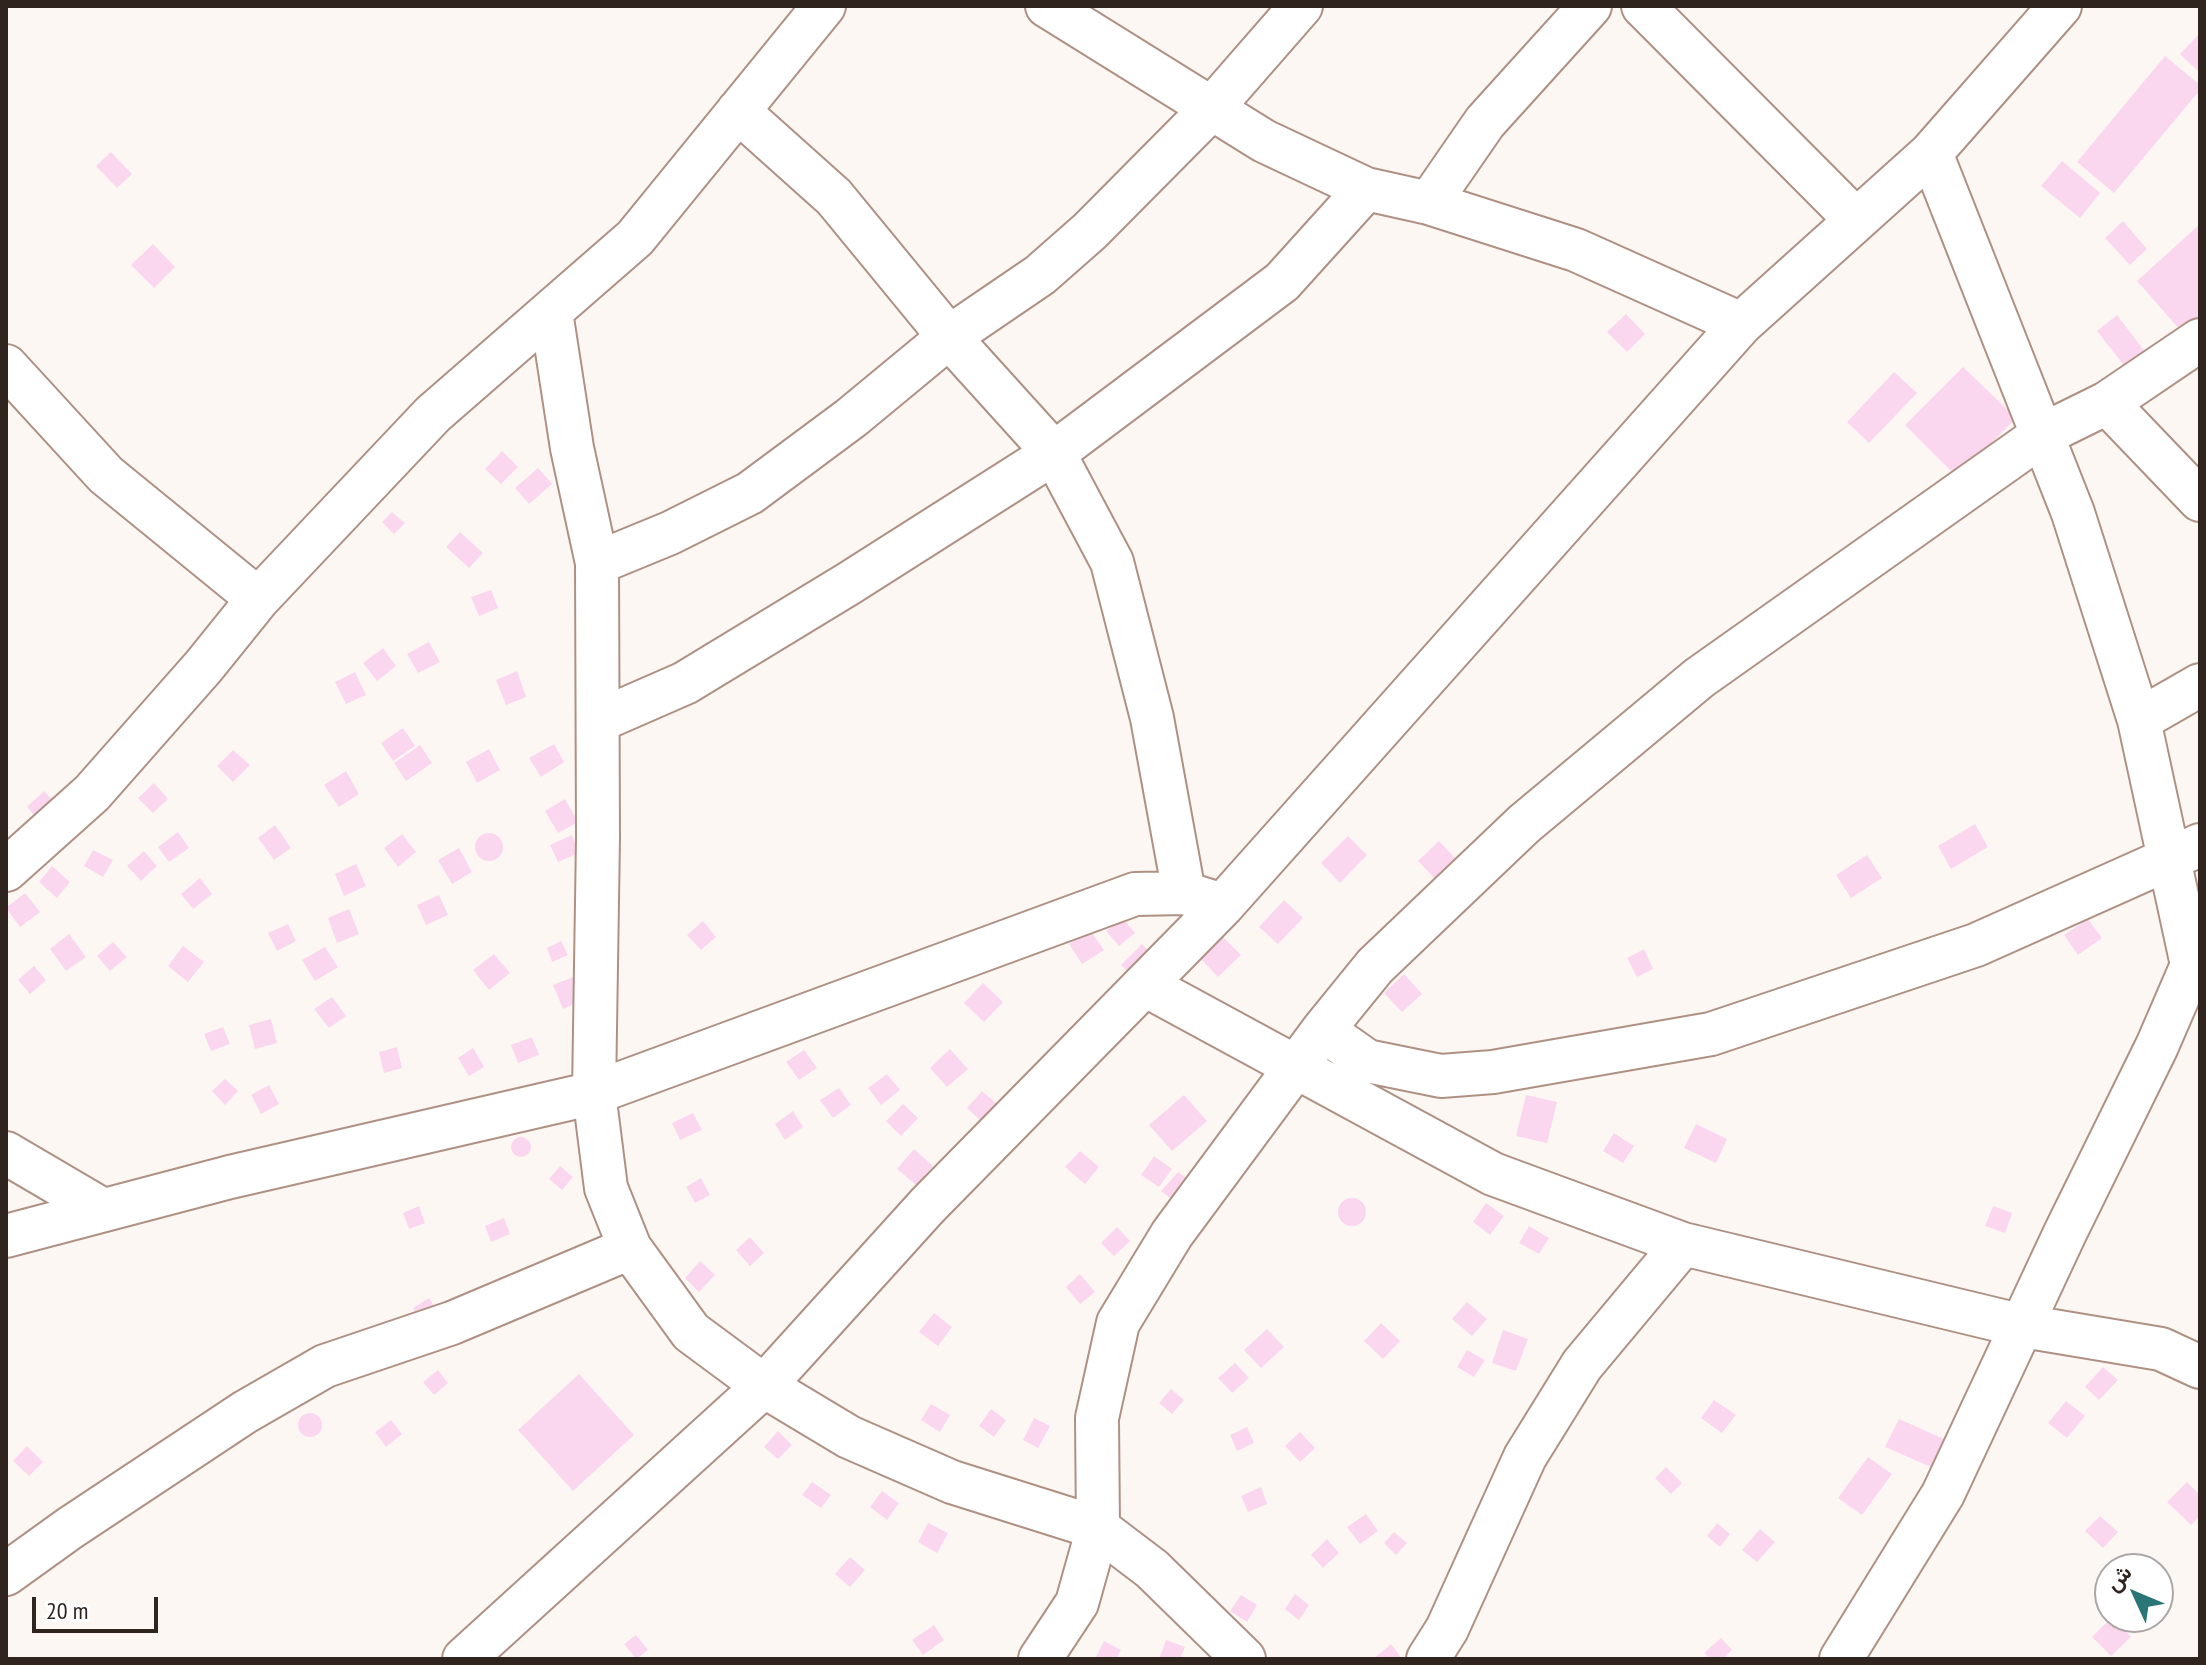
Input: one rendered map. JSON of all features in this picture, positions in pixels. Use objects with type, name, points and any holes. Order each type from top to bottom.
[{"type":"street","points":[[6,870],[92,793],[204,666],[258,599],[433,414],[635,238],[824,6]]},
{"type":"street","points":[[1047,6],[1264,141],[1366,189],[1429,203],[1576,250],[1741,324]]},
{"type":"street","points":[[597,563],[670,533],[750,493],[851,418],[949,337],[1040,275],[1090,231],[1212,108],[1301,6]]},
{"type":"street","points":[[1429,203],[1485,122],[1590,6]]},
{"type":"street","points":[[1643,6],[1856,220]]},
{"type":"street","points":[[487,1653],[764,1386],[928,1205],[1223,905],[1741,324],[1931,153],[2060,6]]},
{"type":"street","points":[[738,111],[834,197],[949,337],[1054,453],[1112,562],[1152,718],[1184,893]]},
{"type":"street","points":[[1841,1659],[1943,1494],[2065,1233],[2196,971],[2184,852],[2073,513],[1931,153]]},
{"type":"street","points":[[598,721],[685,683],[1054,453],[1282,282],[1366,189]]},
{"type":"street","points":[[551,312],[572,448],[597,563],[594,1093],[606,1188],[630,1248],[691,1332],[764,1386],[849,1437],[952,1482],[1098,1528],[1152,1569],[1244,1659]]},
{"type":"street","points":[[1040,1659],[1077,1603],[1098,1528],[1097,1418],[1118,1323],[1172,1234],[1323,1030],[1375,966],[1524,824],[1699,678],[2042,435],[2107,403],[2200,340]]},
{"type":"street","points":[[6,366],[106,475],[258,599]]},
{"type":"street","points":[[2107,403],[2200,500]]},
{"type":"street","points":[[2139,720],[2200,685]]},
{"type":"street","points":[[1323,1030],[1367,1061],[1441,1076],[1493,1072],[1711,1034],[1976,945],[2184,852]]},
{"type":"street","points":[[6,1236],[230,1177],[594,1093],[1135,894],[1184,893],[1223,905]]},
{"type":"street","points":[[1145,985],[1493,1174],[1683,1244],[2023,1326],[2161,1349],[2200,1367]]},
{"type":"street","points":[[6,1153],[103,1210]]},
{"type":"street","points":[[1428,1659],[1447,1629],[1525,1457],[1582,1365],[1683,1244]]},
{"type":"street","points":[[6,1574],[245,1412],[325,1366],[452,1323],[630,1248]]},
{"type":"building","points":[[2200,33],[2200,73],[2180,54]]},
{"type":"building","points":[[2165,56],[2200,85],[2200,90],[2114,193],[2077,162]]},
{"type":"building","points":[[111,152],[132,174],[117,188],[96,166]]},
{"type":"building","points":[[2062,161],[2100,193],[2080,218],[2041,186]]},
{"type":"building","points":[[2123,221],[2147,249],[2130,265],[2105,238]]},
{"type":"building","points":[[2200,224],[2200,316],[2182,332],[2137,281]]},
{"type":"building","points":[[153,244],[175,267],[154,288],[131,265]]},
{"type":"building","points":[[1626,314],[1645,334],[1627,352],[1607,332]]},
{"type":"building","points":[[2117,315],[2146,353],[2126,368],[2097,331]]},
{"type":"building","points":[[1963,367],[2016,418],[1958,478],[1905,425]]},
{"type":"building","points":[[1894,372],[1917,393],[1869,443],[1847,422]]},
{"type":"building","points":[[502,451],[518,467],[501,484],[485,469]]},
{"type":"building","points":[[538,468],[552,484],[529,504],[515,488]]},
{"type":"building","points":[[392,512],[405,523],[394,534],[382,522]]},
{"type":"building","points":[[460,532],[483,553],[469,568],[446,547]]},
{"type":"building","points":[[491,590],[498,608],[479,616],[471,597]]},
{"type":"building","points":[[429,642],[440,662],[418,673],[407,654]]},
{"type":"building","points":[[383,648],[396,666],[377,681],[363,663]]},
{"type":"building","points":[[517,671],[526,697],[506,705],[496,680]]},
{"type":"building","points":[[355,672],[366,695],[346,704],[335,682]]},
{"type":"building","points":[[403,728],[415,746],[393,761],[381,743]]},
{"type":"building","points":[[554,744],[564,762],[541,777],[529,758]]},
{"type":"building","points":[[420,745],[432,763],[406,781],[394,763]]},
{"type":"building","points":[[489,749],[500,770],[477,783],[466,762]]},
{"type":"building","points":[[233,750],[250,765],[233,782],[217,766]]},
{"type":"building","points":[[346,771],[359,794],[339,807],[324,785]]},
{"type":"building","points":[[154,783],[168,799],[153,813],[138,798]]},
{"type":"building","points":[[44,791],[58,806],[40,822],[27,807]]},
{"type":"building","points":[[565,799],[578,822],[558,833],[545,811]]},
{"type":"building","points":[[1975,824],[1988,847],[1951,869],[1938,846]]},
{"type":"building","points":[[275,825],[291,848],[274,860],[258,838]]},
{"type":"building","points":[[178,832],[189,848],[169,862],[158,847]]},
{"type":"building","points":[[489,833],[499,837],[503,847],[499,857],[489,861],[479,857],[475,847],[479,837]]},
{"type":"building","points":[[402,834],[416,852],[398,867],[384,848]]},
{"type":"building","points":[[572,835],[579,853],[558,862],[550,845]]},
{"type":"building","points":[[1348,836],[1367,855],[1340,883],[1321,863]]},
{"type":"building","points":[[1439,841],[1459,862],[1438,882],[1418,861]]},
{"type":"building","points":[[459,848],[472,872],[452,884],[438,860]]},
{"type":"building","points":[[93,850],[113,860],[103,877],[84,866]]},
{"type":"building","points":[[144,851],[157,866],[141,881],[127,866]]},
{"type":"building","points":[[1867,855],[1882,878],[1851,898],[1836,875]]},
{"type":"building","points":[[356,864],[366,886],[344,896],[335,874]]},
{"type":"building","points":[[52,866],[70,882],[57,898],[39,882]]},
{"type":"building","points":[[200,878],[212,894],[193,909],[181,894]]},
{"type":"building","points":[[25,893],[40,912],[20,927],[6,908]]},
{"type":"building","points":[[439,895],[448,915],[426,925],[417,905]]},
{"type":"building","points":[[1284,900],[1303,918],[1278,944],[1259,927]]},
{"type":"building","points":[[349,909],[359,934],[337,943],[328,918]]},
{"type":"building","points":[[1123,918],[1135,933],[1119,946],[1106,931]]},
{"type":"building","points":[[2088,919],[2102,938],[2078,955],[2064,935]]},
{"type":"building","points":[[703,921],[716,937],[701,950],[687,935]]},
{"type":"building","points":[[288,924],[296,941],[277,951],[268,933]]},
{"type":"building","points":[[1090,930],[1104,950],[1082,964],[1069,944]]},
{"type":"building","points":[[69,934],[86,957],[66,971],[50,949]]},
{"type":"building","points":[[1223,937],[1241,955],[1218,977],[1200,958]]},
{"type":"building","points":[[561,941],[568,955],[552,962],[547,948]]},
{"type":"building","points":[[113,942],[127,957],[110,971],[97,956]]},
{"type":"building","points":[[1142,944],[1157,960],[1136,980],[1121,965]]},
{"type":"building","points":[[183,946],[204,962],[188,982],[168,966]]},
{"type":"building","points":[[325,947],[338,967],[315,981],[302,960]]},
{"type":"building","points":[[1644,949],[1653,969],[1637,977],[1627,958]]},
{"type":"building","points":[[494,954],[510,973],[489,990],[473,970]]},
{"type":"building","points":[[34,966],[46,980],[30,994],[18,980]]},
{"type":"building","points":[[1404,974],[1422,994],[1402,1012],[1384,993]]},
{"type":"building","points":[[576,976],[586,999],[563,1009],[553,985]]},
{"type":"building","points":[[983,983],[1003,1002],[984,1022],[964,1003]]},
{"type":"building","points":[[332,997],[346,1016],[329,1028],[314,1009]]},
{"type":"building","points":[[271,1019],[277,1043],[255,1049],[249,1025]]},
{"type":"building","points":[[223,1027],[230,1044],[211,1051],[204,1034]]},
{"type":"building","points":[[532,1037],[539,1055],[518,1063],[511,1045]]},
{"type":"building","points":[[397,1047],[402,1068],[384,1073],[379,1052]]},
{"type":"building","points":[[473,1048],[484,1067],[469,1076],[458,1058]]},
{"type":"building","points":[[950,1049],[968,1069],[947,1087],[930,1068]]},
{"type":"building","points":[[804,1050],[817,1068],[799,1080],[786,1062]]},
{"type":"building","points":[[887,1074],[900,1090],[881,1105],[868,1088]]},
{"type":"building","points":[[225,1079],[238,1091],[225,1105],[212,1091]]},
{"type":"building","points":[[269,1085],[279,1104],[261,1114],[251,1095]]},
{"type":"building","points":[[839,1088],[851,1105],[833,1118],[820,1100]]},
{"type":"building","points":[[982,1091],[1002,1108],[986,1126],[967,1108]]},
{"type":"building","points":[[1184,1095],[1207,1121],[1172,1151],[1149,1125]]},
{"type":"building","points":[[1526,1095],[1557,1102],[1547,1143],[1516,1136]]},
{"type":"building","points":[[903,1104],[918,1118],[901,1136],[886,1121]]},
{"type":"building","points":[[793,1111],[803,1127],[785,1140],[775,1124]]},
{"type":"building","points":[[693,1113],[702,1130],[680,1140],[672,1123]]},
{"type":"building","points":[[1696,1124],[1727,1139],[1716,1163],[1684,1148]]},
{"type":"building","points":[[1614,1133],[1634,1146],[1623,1163],[1603,1151]]},
{"type":"building","points":[[517,1137],[525,1137],[531,1147],[525,1157],[517,1157],[511,1151],[511,1143]]},
{"type":"building","points":[[914,1149],[933,1166],[916,1185],[897,1169]]},
{"type":"building","points":[[1080,1151],[1099,1167],[1085,1184],[1065,1167]]},
{"type":"building","points":[[1154,1156],[1172,1169],[1159,1187],[1141,1175]]},
{"type":"building","points":[[560,1166],[573,1177],[562,1190],[549,1179]]},
{"type":"building","points":[[1178,1172],[1191,1182],[1174,1201],[1161,1191]]},
{"type":"building","points":[[701,1178],[710,1195],[695,1203],[686,1187]]},
{"type":"building","points":[[1352,1198],[1362,1202],[1366,1212],[1362,1222],[1352,1226],[1342,1222],[1338,1212],[1342,1202]]},
{"type":"building","points":[[1486,1203],[1504,1216],[1490,1235],[1473,1222]]},
{"type":"building","points":[[419,1206],[425,1223],[409,1229],[403,1213]]},
{"type":"building","points":[[1993,1206],[2012,1213],[2005,1233],[1985,1226]]},
{"type":"building","points":[[504,1218],[510,1234],[491,1242],[485,1226]]},
{"type":"building","points":[[1529,1226],[1549,1238],[1539,1254],[1519,1243]]},
{"type":"building","points":[[1117,1227],[1130,1241],[1114,1256],[1101,1243]]},
{"type":"building","points":[[750,1237],[764,1253],[750,1266],[736,1250]]},
{"type":"building","points":[[700,1261],[715,1275],[699,1292],[685,1278]]},
{"type":"building","points":[[1080,1274],[1095,1292],[1080,1304],[1066,1287]]},
{"type":"building","points":[[429,1298],[440,1316],[425,1327],[413,1308]]},
{"type":"building","points":[[1467,1302],[1487,1319],[1472,1336],[1452,1319]]},
{"type":"building","points":[[934,1313],[952,1327],[938,1346],[919,1332]]},
{"type":"building","points":[[1381,1323],[1400,1341],[1383,1359],[1364,1341]]},
{"type":"building","points":[[1267,1329],[1284,1347],[1261,1368],[1244,1350]]},
{"type":"building","points":[[1503,1330],[1528,1339],[1516,1371],[1492,1363]]},
{"type":"building","points":[[1467,1350],[1485,1360],[1474,1377],[1457,1367]]},
{"type":"building","points":[[1235,1363],[1249,1378],[1232,1393],[1218,1378]]},
{"type":"building","points":[[2103,1367],[2118,1380],[2099,1400],[2085,1387]]},
{"type":"building","points":[[438,1370],[448,1383],[434,1395],[423,1382]]},
{"type":"building","points":[[579,1374],[634,1435],[573,1491],[518,1430]]},
{"type":"building","points":[[1171,1389],[1184,1400],[1172,1414],[1159,1403]]},
{"type":"building","points":[[1714,1400],[1736,1415],[1722,1433],[1701,1418]]},
{"type":"building","points":[[2066,1401],[2085,1416],[2067,1438],[2048,1423]]},
{"type":"building","points":[[931,1404],[950,1415],[940,1432],[921,1420]]},
{"type":"building","points":[[991,1409],[1006,1420],[994,1437],[979,1426]]},
{"type":"building","points":[[310,1413],[318,1417],[322,1425],[318,1433],[310,1437],[302,1433],[298,1425],[302,1417]]},
{"type":"building","points":[[1034,1418],[1050,1426],[1038,1448],[1023,1440]]},
{"type":"building","points":[[1899,1419],[1944,1439],[1931,1467],[1885,1447]]},
{"type":"building","points":[[391,1420],[402,1434],[386,1447],[375,1432]]},
{"type":"building","points":[[1247,1427],[1254,1443],[1237,1451],[1230,1435]]},
{"type":"building","points":[[778,1431],[792,1445],[778,1459],[764,1447]]},
{"type":"building","points":[[1300,1432],[1315,1448],[1300,1462],[1285,1446]]},
{"type":"building","points":[[27,1446],[43,1462],[29,1476],[13,1461]]},
{"type":"building","points":[[1868,1457],[1892,1474],[1862,1515],[1838,1498]]},
{"type":"building","points":[[1666,1467],[1682,1483],[1671,1494],[1655,1478]]},
{"type":"building","points":[[812,1482],[831,1495],[821,1508],[802,1495]]},
{"type":"building","points":[[2187,1482],[2200,1495],[2200,1516],[2191,1525],[2167,1502]]},
{"type":"building","points":[[1261,1487],[1267,1504],[1248,1512],[1241,1496]]},
{"type":"building","points":[[882,1491],[899,1503],[887,1520],[870,1507]]},
{"type":"building","points":[[1366,1514],[1378,1531],[1360,1544],[1347,1527]]},
{"type":"building","points":[[2100,1516],[2118,1532],[2103,1548],[2085,1531]]},
{"type":"building","points":[[928,1523],[948,1533],[937,1553],[918,1542]]},
{"type":"building","points":[[1717,1523],[1730,1534],[1720,1547],[1707,1536]]},
{"type":"building","points":[[1760,1529],[1775,1542],[1757,1562],[1742,1550]]},
{"type":"building","points":[[1394,1532],[1407,1543],[1396,1555],[1384,1543]]},
{"type":"building","points":[[1327,1539],[1339,1553],[1323,1568],[1311,1555]]},
{"type":"building","points":[[850,1557],[865,1570],[850,1587],[835,1574]]},
{"type":"building","points":[[1295,1594],[1309,1605],[1299,1620],[1285,1609]]},
{"type":"building","points":[[1241,1595],[1257,1605],[1247,1622],[1230,1611]]},
{"type":"building","points":[[934,1625],[944,1640],[923,1655],[912,1640]]},
{"type":"building","points":[[2096,1633],[2127,1633],[2131,1637],[2111,1656],[2092,1637]]},
{"type":"building","points":[[636,1635],[648,1650],[636,1659],[624,1644]]},
{"type":"building","points":[[1721,1638],[1732,1650],[1722,1659],[1710,1659],[1704,1653]]},
{"type":"building","points":[[1166,1640],[1185,1647],[1180,1659],[1159,1659]]},
{"type":"building","points":[[1104,1641],[1121,1650],[1116,1659],[1096,1657]]},
{"type":"building","points":[[1391,1644],[1402,1659],[1373,1659]]}]
